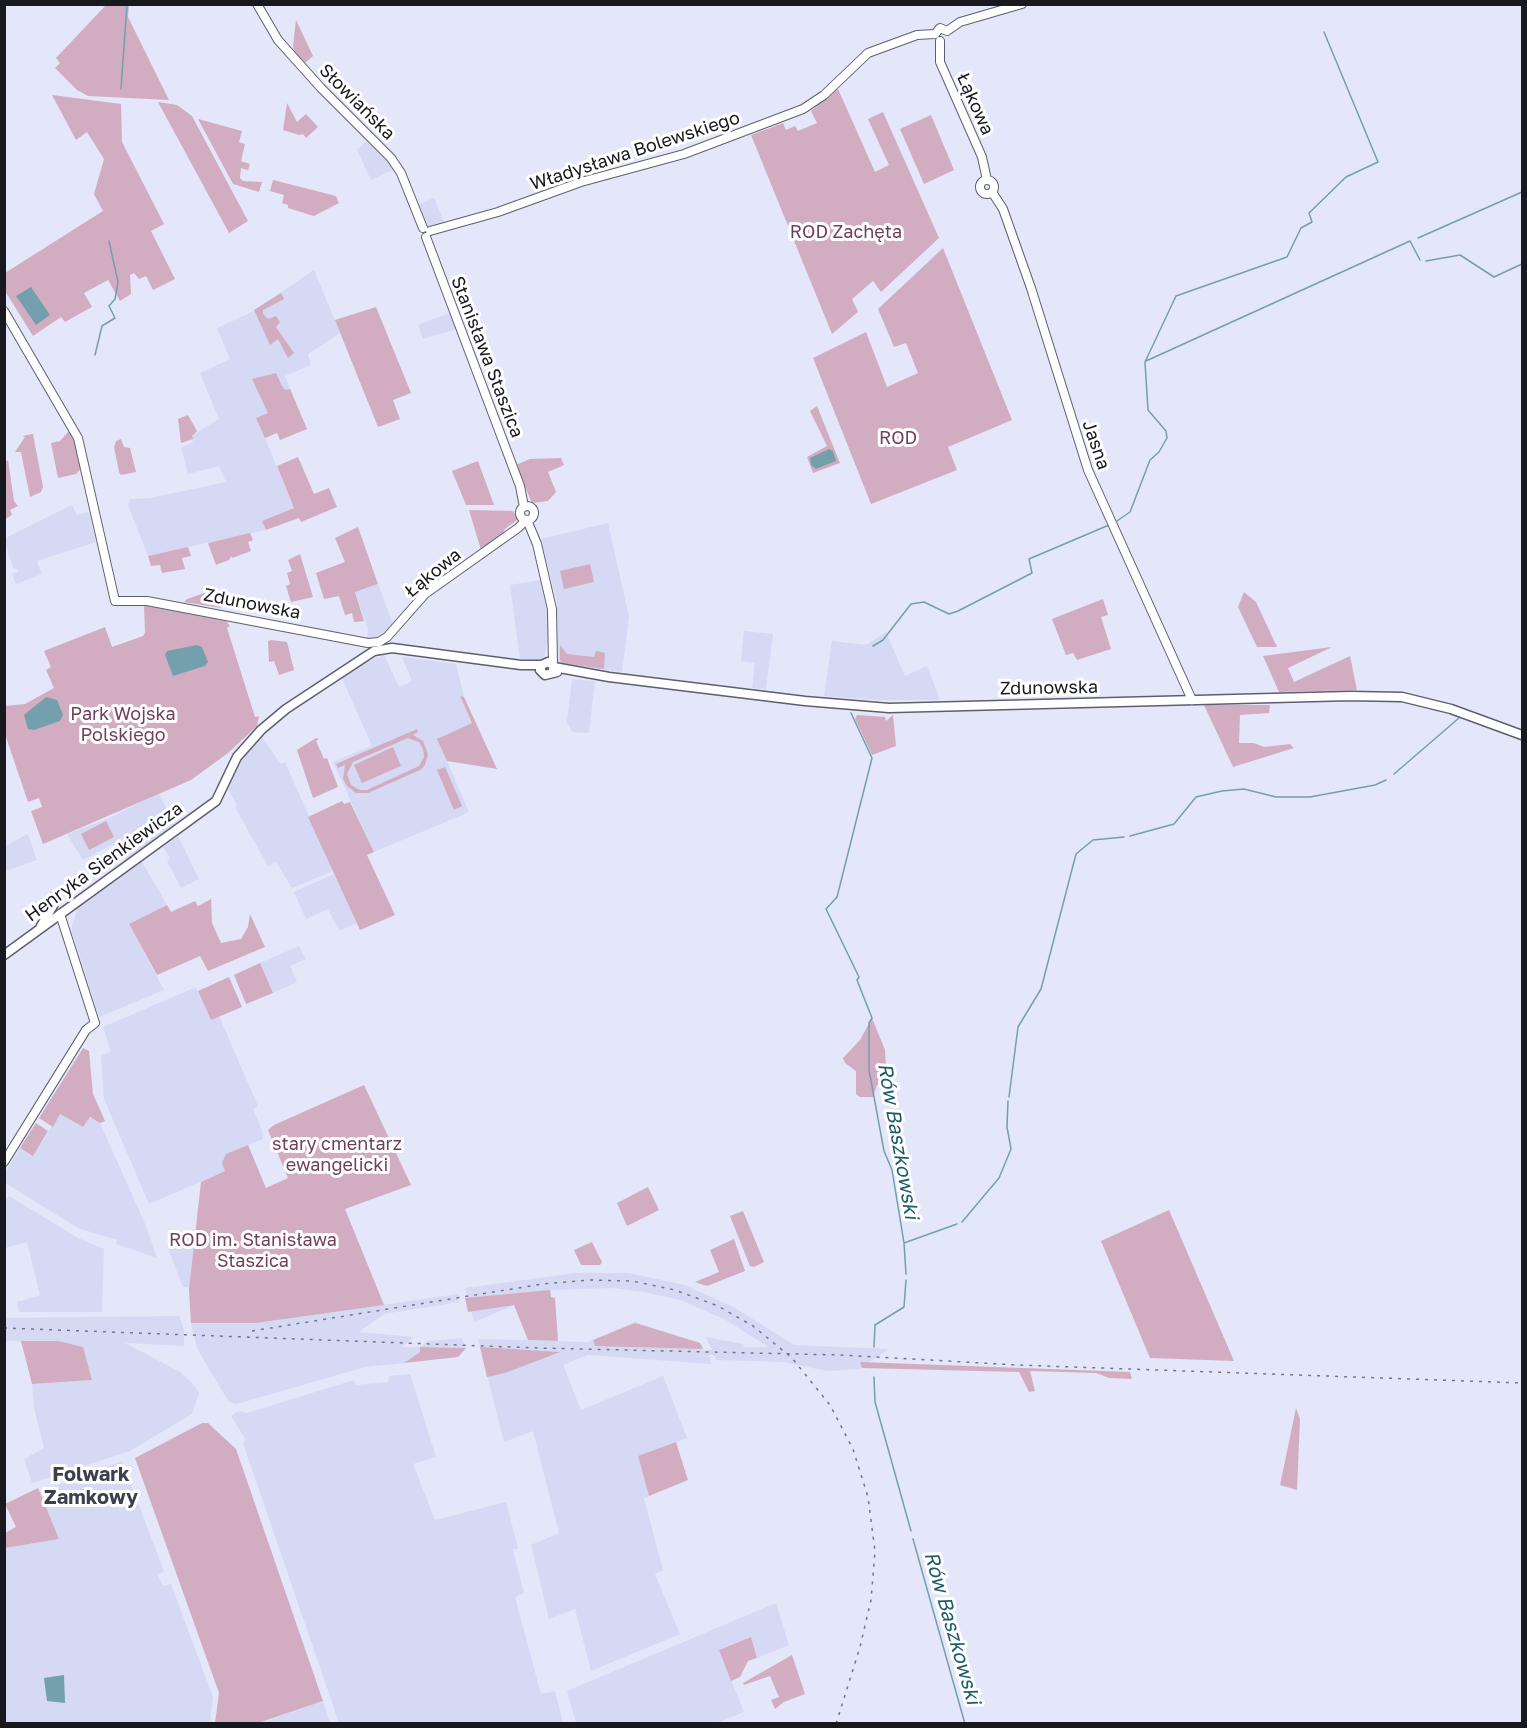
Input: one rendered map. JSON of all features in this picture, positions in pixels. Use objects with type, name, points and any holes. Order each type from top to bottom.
[{"type":"main road","name":"Zdunowska","points":[[384,644],[521,665],[805,701],[889,708],[1368,696],[1406,698],[1451,709],[1522,735]]},
{"type":"main road","name":"Henryka Sienkiewicza","points":[[4,955],[211,806],[221,795],[237,757],[267,725],[384,644]]},
{"type":"main road","points":[[38,930],[54,904],[54,897]]},
{"type":"street","name":"Słowiańska","points":[[257,4],[278,40],[321,88],[391,158],[401,173],[426,232]]},
{"type":"street","name":"Władysława Bolewskiego","points":[[426,232],[498,212],[581,182],[684,154],[796,112],[816,101],[868,53],[917,35],[937,38],[940,28],[947,31],[960,22],[1022,4]]},
{"type":"street","name":"Łąkowa","points":[[937,38],[940,62],[982,157],[987,180],[994,185],[992,192]]},
{"type":"street","name":"Jasna","points":[[992,192],[1003,209],[1031,288],[1088,470],[1192,700]]},
{"type":"street","name":"Stanisława Staszica","points":[[426,232],[527,507],[534,511],[527,519]]},
{"type":"street","name":"Zdunowska","points":[[4,312],[78,438],[115,601],[147,601],[384,644]]},
{"type":"street","points":[[527,507],[520,511],[527,519],[537,544],[553,616],[553,640],[548,667]]},
{"type":"street","name":"Łąkowa","points":[[384,644],[425,594],[527,519]]},
{"type":"street","points":[[4,1162],[86,1030],[95,1023],[60,914]]},
{"type":"shaded area","points":[[366,141],[384,155],[394,169],[371,180],[357,150]]},
{"type":"shaded area","points":[[434,198],[445,224],[432,228],[427,225],[419,204]]},
{"type":"shaded area","points":[[314,270],[340,333],[308,354],[311,365],[285,376],[307,429],[280,440],[277,433],[265,438],[294,508],[263,521],[266,530],[148,556],[128,505],[130,499],[150,498],[226,482],[219,466],[188,474],[181,447],[193,443],[191,436],[219,419],[200,373],[230,359],[217,328],[252,312]]},
{"type":"shaded area","points":[[31,287],[50,315],[36,325],[16,296]]},
{"type":"shaded area","points":[[450,313],[456,329],[423,339],[418,325]]},
{"type":"shaded area","points":[[829,449],[833,451],[836,461],[816,469],[811,465],[810,458]]},
{"type":"shaded area","points":[[72,505],[77,515],[89,512],[96,542],[37,561],[42,574],[16,584],[12,574],[18,572],[16,568],[14,569],[8,554],[5,538]]},
{"type":"shaded area","points":[[608,523],[629,617],[622,672],[561,664],[558,661],[557,602],[541,539]]},
{"type":"shaded area","points":[[540,580],[550,626],[545,655],[541,660],[520,659],[510,585]]},
{"type":"shaded area","points":[[378,584],[393,624],[375,639],[367,638],[368,629],[355,592]]},
{"type":"shaded area","points":[[744,631],[773,634],[766,689],[752,688],[755,663],[741,661]]},
{"type":"shaded area","points":[[886,632],[905,676],[927,666],[940,700],[876,700],[824,696],[832,641],[866,645]]},
{"type":"shaded area","points":[[197,645],[202,647],[208,662],[205,666],[173,676],[165,655],[167,651]]},
{"type":"shaded area","points":[[560,645],[567,654],[594,657],[596,651],[605,653],[604,669],[562,663]]},
{"type":"shaded area","points":[[384,655],[399,687],[412,681],[402,657],[456,664],[464,697],[461,697],[472,723],[438,740],[469,812],[374,852],[333,762],[372,746],[342,678],[362,664]]},
{"type":"shaded area","points":[[572,679],[595,681],[589,733],[572,732],[567,722]]},
{"type":"shaded area","points":[[46,697],[57,700],[63,715],[60,721],[34,730],[28,729],[24,715]]},
{"type":"shaded area","points":[[1204,705],[1270,705],[1269,713],[1240,715],[1239,743],[1254,743],[1264,747],[1290,744],[1294,748],[1233,767]]},
{"type":"shaded area","points":[[262,737],[281,764],[285,762],[333,871],[292,888],[276,862],[268,866],[235,807],[237,805],[227,787],[246,754]]},
{"type":"shaded area","points":[[159,793],[174,825],[127,860],[117,842],[83,860],[67,834],[107,819]]},
{"type":"shaded area","points":[[28,834],[37,860],[5,871],[5,846]]},
{"type":"shaded area","points":[[178,836],[199,879],[181,888],[167,861],[170,858],[163,847]]},
{"type":"shaded area","points":[[142,862],[167,905],[129,924],[164,990],[99,1017],[71,929],[78,908]]},
{"type":"shaded area","points":[[334,874],[357,923],[339,931],[328,909],[306,919],[294,892]]},
{"type":"shaded area","points":[[299,946],[306,959],[290,966],[297,982],[273,993],[260,963]]},
{"type":"shaded area","points":[[196,987],[211,1020],[219,1016],[258,1106],[253,1109],[262,1130],[263,1139],[226,1154],[225,1171],[149,1204],[104,1099],[101,1056],[111,1052],[103,1027]]},
{"type":"shaded area","points":[[60,1114],[82,1127],[90,1117],[100,1123],[146,1226],[157,1258],[116,1244],[117,1240],[78,1228],[5,1183],[4,1174],[20,1148],[33,1156]]},
{"type":"shaded area","points":[[9,1196],[78,1238],[104,1249],[102,1312],[19,1312],[17,1302],[40,1295],[27,1242],[5,1248],[4,1203]]},
{"type":"shaded area","points":[[195,1235],[189,1287],[183,1287],[167,1246]]},
{"type":"shaded area","points":[[576,1273],[628,1273],[685,1285],[735,1308],[794,1345],[889,1349],[859,1369],[827,1371],[784,1362],[717,1360],[714,1355],[708,1355],[712,1364],[588,1355],[563,1365],[581,1410],[663,1376],[687,1438],[638,1456],[649,1496],[644,1498],[663,1570],[655,1574],[680,1634],[591,1671],[575,1609],[549,1619],[531,1545],[559,1533],[533,1431],[504,1442],[478,1339],[588,1342],[635,1322],[700,1343],[704,1350],[712,1350],[706,1337],[743,1344],[744,1347],[768,1347],[726,1320],[683,1301],[645,1292],[612,1288],[551,1290],[551,1297],[524,1301],[474,1322],[465,1288]]},
{"type":"shaded area","points":[[458,1294],[459,1302],[384,1314],[359,1332],[414,1337],[402,1347],[420,1347],[428,1341],[462,1338],[466,1348],[421,1347],[420,1352],[404,1363],[365,1367],[237,1404],[229,1402],[210,1371],[197,1348],[191,1323],[256,1323]]},
{"type":"shaded area","points":[[179,1316],[184,1330],[184,1346],[125,1343],[180,1372],[193,1384],[199,1393],[192,1414],[130,1451],[32,1483],[24,1459],[44,1448],[34,1408],[32,1384],[91,1380],[58,1341],[5,1341],[4,1318]]},
{"type":"shaded area","points":[[635,1323],[700,1343],[703,1349],[595,1346],[593,1340]]},
{"type":"shaded area","points":[[410,1374],[436,1457],[413,1464],[435,1520],[506,1502],[518,1548],[513,1550],[524,1593],[515,1597],[541,1694],[555,1691],[563,1723],[339,1723],[243,1443],[246,1440],[231,1416],[238,1411],[247,1413],[354,1380],[356,1385],[388,1382],[389,1376]]},
{"type":"shaded area","points":[[122,1461],[164,1571],[158,1575],[163,1586],[171,1584],[213,1697],[210,1723],[5,1724],[5,1548],[58,1539],[39,1492]]},
{"type":"shaded area","points":[[776,1603],[789,1645],[757,1658],[751,1637],[719,1650],[744,1712],[717,1723],[576,1723],[567,1691]]},
{"type":"shaded area","points":[[751,1637],[757,1658],[748,1661],[740,1677],[731,1681],[719,1650]]},
{"type":"shaded area","points":[[792,1655],[805,1694],[784,1702],[775,1709],[771,1700],[779,1697],[770,1676],[744,1685],[743,1683]]},
{"type":"shaded area","points":[[64,1675],[65,1703],[47,1701],[44,1678]]},
{"type":"shaded area","points":[[323,1701],[330,1723],[258,1724]]},
{"type":"green space","points":[[106,5],[129,5],[128,17],[169,100],[88,96],[77,90],[55,68],[60,63],[56,58]]},
{"type":"green space","points":[[296,20],[313,56],[305,63],[295,53],[293,46]]},
{"type":"green space","name":"ROD Zachęta","points":[[838,89],[875,172],[889,165],[868,119],[883,112],[939,238],[881,292],[873,281],[852,299],[858,312],[832,334],[751,135],[783,123],[786,130],[795,126],[798,131],[817,123],[811,111]]},
{"type":"green space","points":[[52,95],[121,104],[122,142],[164,224],[151,231],[175,279],[153,290],[146,276],[139,279],[134,273],[130,275],[131,294],[120,301],[108,280],[84,293],[92,307],[65,322],[61,317],[33,336],[5,291],[5,273],[103,211],[94,194],[104,159],[87,132],[76,140]]},
{"type":"green space","points":[[158,102],[177,105],[192,116],[248,221],[229,233]]},
{"type":"green space","points":[[287,103],[297,122],[306,114],[318,127],[306,138],[303,134],[283,130]]},
{"type":"green space","points":[[931,115],[954,170],[924,184],[900,129]]},
{"type":"green space","points":[[198,119],[242,131],[239,142],[245,144],[241,161],[250,164],[248,170],[241,168],[240,178],[243,181],[262,182],[259,192],[233,184]]},
{"type":"green space","points":[[273,180],[336,196],[339,203],[314,216],[288,208],[288,205],[282,203],[284,195],[270,191]]},
{"type":"green space","name":"ROD","points":[[943,248],[1012,420],[948,447],[957,470],[871,504],[813,358],[866,332],[887,387],[918,373],[906,343],[894,347],[878,309]]},
{"type":"green space","points":[[281,293],[284,299],[263,310],[263,314],[268,319],[276,316],[280,322],[276,327],[294,353],[288,358],[278,339],[270,345],[254,310]]},
{"type":"green space","points":[[376,307],[411,393],[393,400],[400,419],[378,427],[335,320]]},
{"type":"green space","points":[[276,373],[285,390],[290,389],[307,429],[280,440],[277,433],[265,438],[256,418],[268,413],[252,379]]},
{"type":"green space","points":[[817,406],[840,463],[813,473],[807,457],[827,446],[810,411]]},
{"type":"green space","points":[[188,415],[197,431],[192,436],[193,439],[181,443],[178,419]]},
{"type":"green space","points":[[69,431],[75,443],[81,469],[76,474],[58,478],[51,443],[60,441]]},
{"type":"green space","points":[[33,434],[43,487],[41,492],[30,497],[21,452],[15,452],[25,437],[22,436]]},
{"type":"green space","points":[[121,439],[124,447],[130,448],[136,472],[121,475],[119,472],[114,447],[116,441]]},
{"type":"green space","points":[[298,457],[314,494],[329,488],[337,507],[301,522],[299,518],[266,530],[262,521],[294,508],[277,466]]},
{"type":"green space","points":[[561,458],[564,465],[548,472],[556,492],[548,501],[532,503],[516,465],[530,459]]},
{"type":"green space","points":[[8,460],[14,501],[18,506],[10,510],[12,515],[5,519],[5,463]]},
{"type":"green space","points":[[478,461],[494,505],[466,505],[452,471]]},
{"type":"green space","points":[[469,510],[513,511],[518,519],[505,529],[501,537],[481,550]]},
{"type":"green space","points":[[358,527],[378,584],[355,592],[364,621],[354,622],[352,613],[345,615],[339,596],[324,599],[316,573],[345,562],[335,538]]},
{"type":"green space","points":[[250,533],[253,540],[248,542],[251,551],[232,558],[231,556],[229,560],[216,565],[208,543]]},
{"type":"green space","points":[[188,547],[191,556],[182,558],[185,569],[162,573],[160,565],[151,566],[148,556]]},
{"type":"green space","points":[[300,554],[313,597],[291,602],[286,586],[290,584],[287,573],[292,571],[288,560]]},
{"type":"green space","points":[[590,564],[594,582],[564,589],[560,571]]},
{"type":"green space","points":[[216,589],[221,608],[184,602],[187,599]]},
{"type":"green space","points":[[1244,592],[1256,602],[1277,647],[1257,647],[1238,607]]},
{"type":"green space","points":[[1103,599],[1108,615],[1101,617],[1111,649],[1077,660],[1073,653],[1066,655],[1052,619]]},
{"type":"green space","name":"Park Wojska Polskiego","points":[[144,605],[226,621],[230,626],[227,628],[255,717],[259,716],[257,726],[228,753],[191,780],[43,844],[31,811],[42,807],[39,798],[28,802],[5,734],[4,706],[25,704],[54,688],[46,670],[51,667],[44,651],[105,627],[112,647],[143,636],[145,633]]},
{"type":"green space","points":[[268,641],[287,642],[294,670],[279,675],[274,661],[269,662]]},
{"type":"green space","points":[[1332,647],[1288,668],[1294,682],[1350,656],[1357,690],[1279,692],[1263,656]]},
{"type":"green space","points":[[460,696],[464,697],[497,769],[447,761],[437,739],[472,723]]},
{"type":"green space","points":[[857,715],[885,717],[886,721],[893,715],[896,746],[872,755],[855,719]]},
{"type":"green space","points":[[417,729],[418,732],[413,735],[423,741],[428,754],[425,765],[420,770],[368,793],[356,793],[347,786],[343,779],[345,765],[338,768],[336,764]],"holes":[[[408,738],[419,742],[424,757],[419,766],[367,790],[360,790],[351,785],[347,774],[353,762]]]},
{"type":"green space","points":[[316,738],[319,739],[316,741],[324,759],[327,758],[338,787],[313,798],[297,750]]},
{"type":"green space","points":[[393,747],[401,766],[362,783],[354,765]]},
{"type":"green space","points":[[445,767],[462,806],[454,810],[437,770]]},
{"type":"green space","points":[[342,801],[344,804],[350,802],[374,852],[367,855],[395,915],[360,930],[308,817]]},
{"type":"green space","points":[[106,821],[114,837],[89,850],[81,834]]},
{"type":"green space","points":[[211,899],[212,923],[221,943],[241,939],[248,927],[250,914],[265,947],[208,971],[200,956],[157,975],[129,924],[167,905],[171,912],[195,901],[198,906]]},
{"type":"green space","points":[[260,963],[273,993],[246,1004],[234,975]]},
{"type":"green space","points":[[229,977],[242,1007],[211,1020],[198,991]]},
{"type":"green space","points":[[872,1018],[885,1050],[887,1083],[877,1085],[873,1097],[860,1097],[856,1094],[856,1071],[845,1063],[843,1058],[860,1040]]},
{"type":"green space","points":[[83,1048],[89,1051],[93,1094],[105,1121],[100,1123],[90,1117],[83,1127],[60,1114],[53,1127],[39,1118]]},
{"type":"green space","points":[[364,1085],[411,1185],[345,1209],[384,1305],[256,1323],[191,1323],[189,1289],[201,1182],[225,1171],[222,1163],[226,1154],[248,1145],[266,1188],[288,1178],[268,1130],[274,1125]]},
{"type":"green space","points":[[36,1123],[48,1131],[33,1156],[20,1148]]},
{"type":"green space","points":[[648,1187],[659,1210],[627,1226],[617,1203]]},
{"type":"green space","points":[[1169,1210],[1234,1361],[1150,1358],[1101,1241]]},
{"type":"green space","points":[[743,1211],[764,1262],[754,1267],[750,1266],[730,1216]]},
{"type":"green space","points":[[734,1239],[745,1271],[707,1286],[695,1282],[719,1272],[710,1250]]},
{"type":"green space","points":[[592,1242],[602,1262],[600,1265],[581,1265],[574,1250]]},
{"type":"green space","points":[[550,1290],[551,1297],[555,1298],[558,1341],[528,1340],[514,1305],[468,1312],[465,1298]]},
{"type":"green space","points":[[21,1341],[58,1341],[83,1347],[92,1380],[32,1384]]},
{"type":"green space","points":[[420,1347],[466,1348],[458,1357],[404,1363],[420,1352]]},
{"type":"green space","points":[[480,1347],[560,1352],[505,1373],[487,1377]]},
{"type":"green space","points":[[860,1362],[1130,1372],[1132,1379],[1109,1378],[1096,1373],[1030,1371],[1035,1391],[1029,1392],[1019,1372],[862,1368]]},
{"type":"green space","points":[[1296,1408],[1300,1419],[1297,1490],[1280,1485]]},
{"type":"green space","points":[[202,1423],[208,1423],[236,1449],[323,1701],[258,1723],[215,1723],[219,1693],[135,1458]]},
{"type":"green space","points":[[676,1442],[688,1480],[649,1496],[638,1456]]},
{"type":"green space","points":[[38,1488],[59,1539],[5,1548],[5,1533],[16,1527],[5,1504]]},
{"type":"waterway","points":[[121,89],[127,4]]},
{"type":"waterway","name":"Rów Baszkowski","points":[[1117,521],[1130,512],[1150,460],[1159,452],[1167,438],[1166,431],[1148,410],[1145,362],[1176,296],[1287,257],[1301,228],[1312,222],[1309,213],[1346,177],[1378,162],[1324,32]]},
{"type":"waterway","points":[[1418,238],[1522,192]]},
{"type":"waterway","points":[[95,355],[102,326],[115,318],[109,306],[115,299],[118,282],[109,241]]},
{"type":"waterway","points":[[1146,361],[1410,241],[1420,260]]},
{"type":"waterway","points":[[1426,261],[1460,255],[1494,277],[1522,264]]},
{"type":"waterway","name":"Rów Baszkowski","points":[[873,646],[883,640],[911,604],[924,602],[949,614],[958,611],[1032,573],[1029,559],[1109,525]]},
{"type":"waterway","name":"Rów Baszkowski","points":[[851,713],[872,758],[837,897],[826,909],[859,977],[857,980],[872,1018],[869,1023],[869,1070],[884,1151],[892,1170],[904,1243],[906,1274]]},
{"type":"waterway","points":[[1394,774],[1459,718]]},
{"type":"waterway","points":[[1130,836],[1174,824],[1196,797],[1222,791],[1244,789],[1276,797],[1310,797],[1375,785],[1386,780]]},
{"type":"waterway","points":[[1009,1097],[1018,1027],[1041,989],[1076,854],[1093,840],[1124,837]]},
{"type":"waterway","points":[[962,1222],[999,1178],[1011,1149],[1007,1127],[1008,1101]]},
{"type":"waterway","points":[[904,1243],[957,1224]]},
{"type":"waterway","name":"Rów Baszkowski","points":[[874,1347],[875,1325],[904,1307],[906,1280]]},
{"type":"waterway","name":"Rów Baszkowski","points":[[874,1377],[875,1402],[911,1531]]},
{"type":"waterway","name":"Rów Baszkowski","points":[[913,1539],[965,1724]]},
{"type":"railway","points":[[252,1331],[543,1284],[591,1280],[632,1281],[675,1290],[718,1306],[753,1326],[792,1358],[830,1405],[853,1449],[868,1497],[875,1551],[871,1600],[860,1647],[836,1724]]},
{"type":"railway","points":[[4,1328],[538,1348],[840,1355],[1017,1365],[1522,1383]]},
{"type":"district","name":"Folwark Zamkowy","points":[[91,1486]]},
{"type":"park label","name":"stary cmentarz ewangelicki","points":[[337,1154]]},
{"type":"park label","name":"ROD im. Stanisława Staszica","points":[[253,1250]]}]
